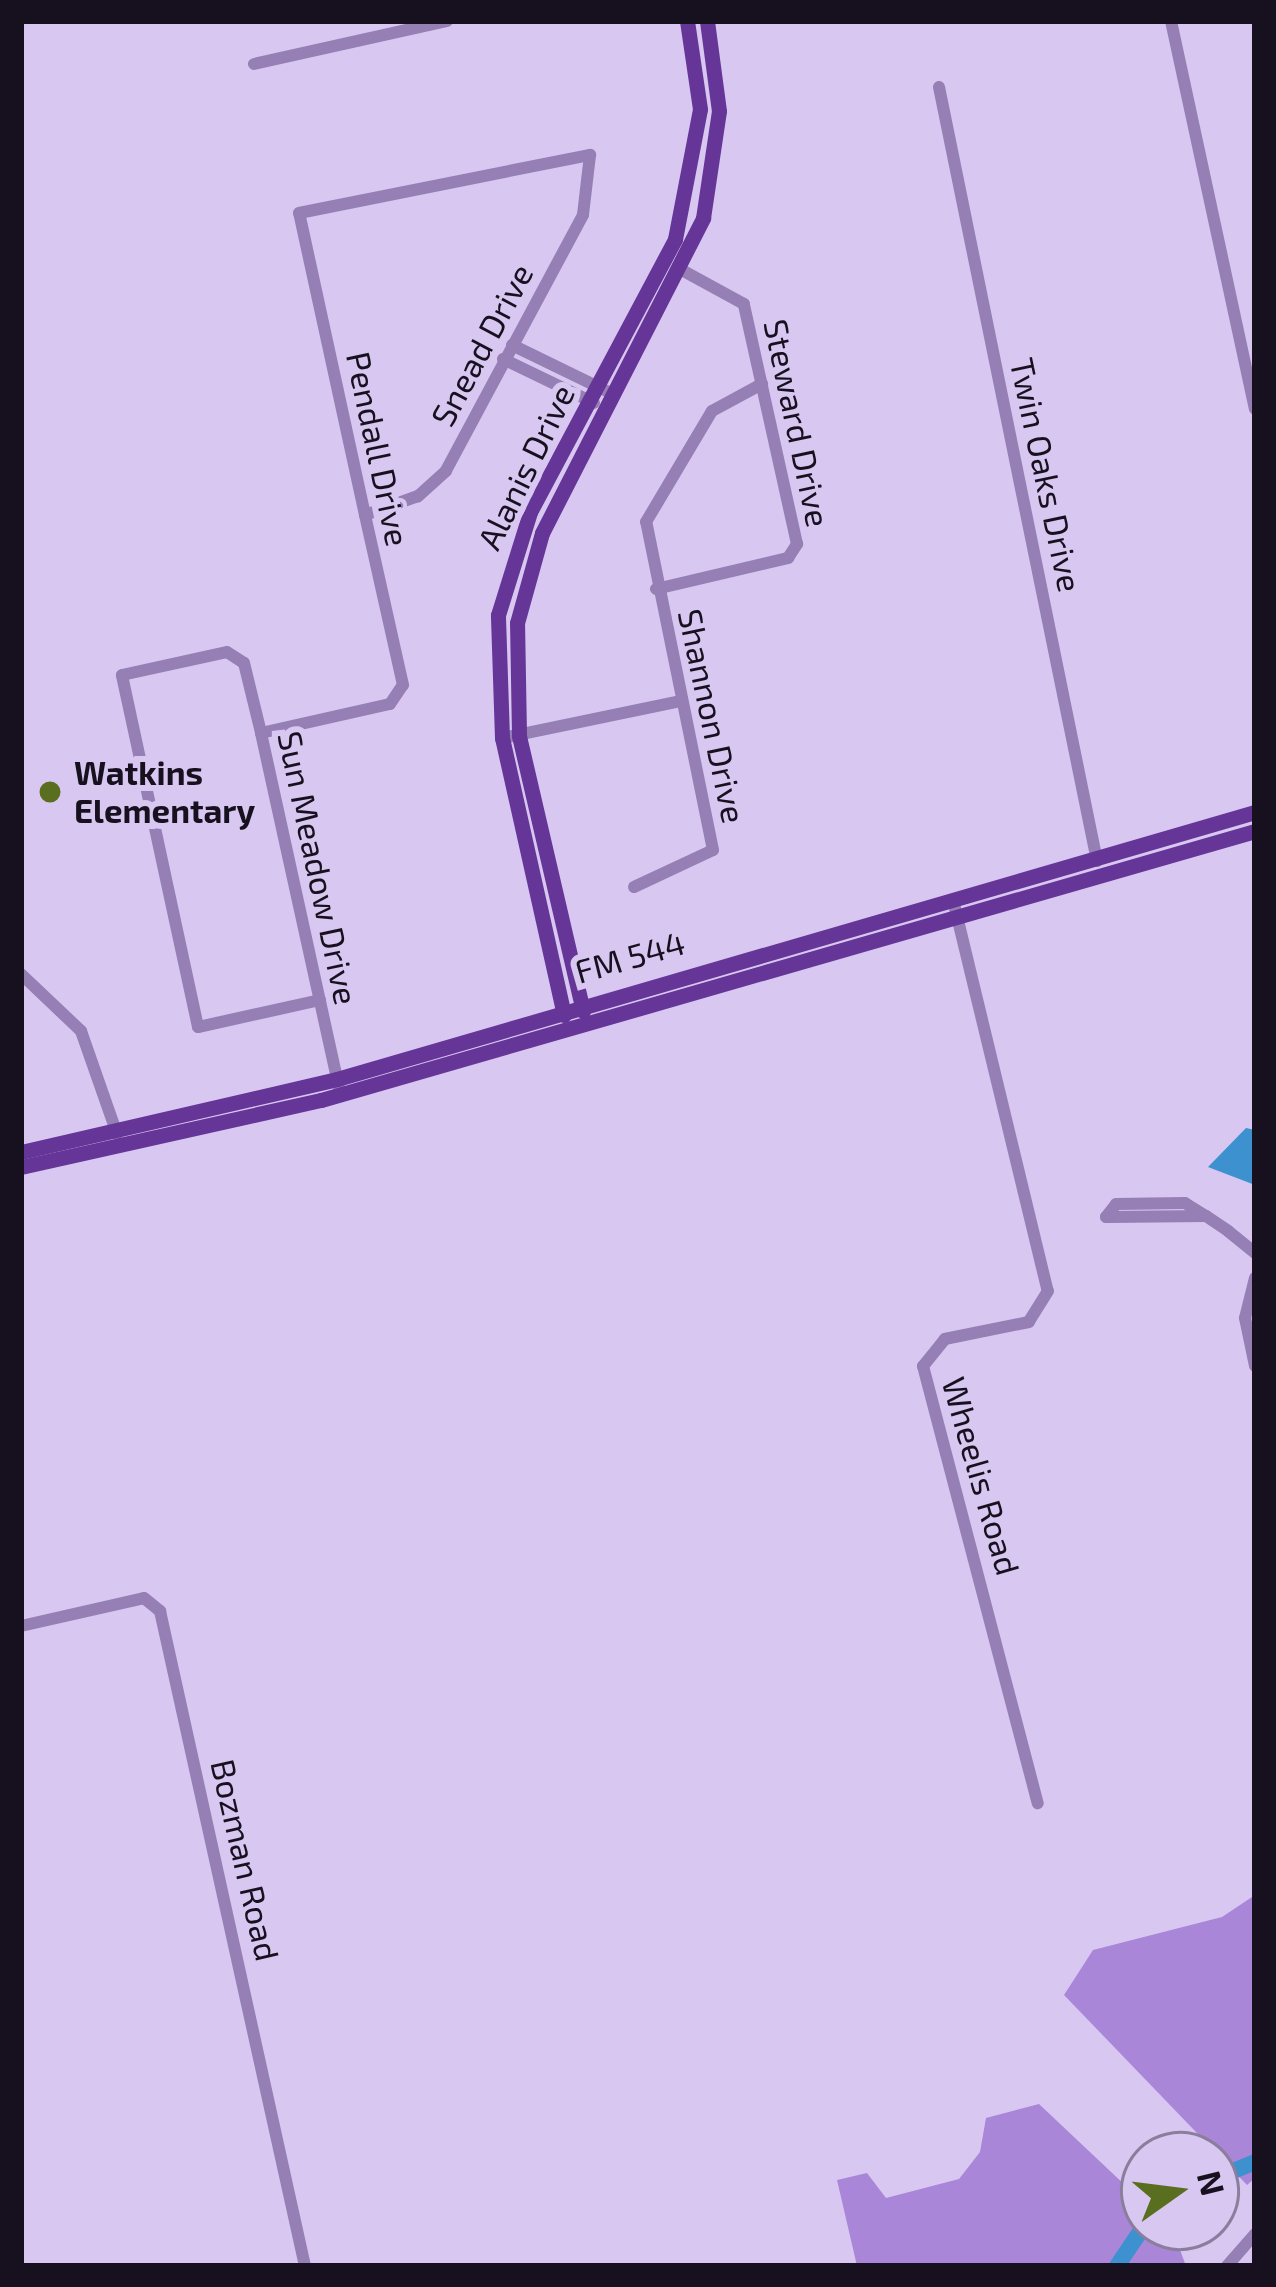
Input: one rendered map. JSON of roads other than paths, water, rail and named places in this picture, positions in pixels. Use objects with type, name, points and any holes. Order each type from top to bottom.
[{"type":"main road","name":"Alanis Drive","points":[[583,1011],[493,677],[509,565],[675,239],[693,176],[700,109],[687,21]]},
{"type":"main road","name":"Alanis Drive","points":[[564,1016],[510,736],[528,572],[682,270],[715,164],[707,21]]},
{"type":"main road","name":"FM 544","points":[[21,1167],[339,1086],[1255,812]]},
{"type":"main road","name":"FM 544","points":[[954,903],[1100,874],[1255,831]]},
{"type":"main road","name":"FM 544","points":[[21,1151],[118,1139]]},
{"type":"street","points":[[254,64],[447,21]]},
{"type":"street","points":[[1171,21],[1255,409]]},
{"type":"street","name":"Twin Oaks Drive","points":[[938,87],[1100,874]]},
{"type":"street","name":"Pendall Drive","points":[[261,734],[400,696],[298,213],[590,155]]},
{"type":"street","name":"Snead Drive","points":[[365,515],[418,496],[446,472],[583,215],[590,155]]},
{"type":"street","name":"Steward Drive","points":[[656,589],[795,552],[740,298],[682,270]]},
{"type":"street","points":[[512,344],[594,394]]},
{"type":"street","points":[[503,358],[611,402]]},
{"type":"street","name":"Shannon Drive","points":[[634,887],[711,854],[646,522],[712,411],[762,384]]},
{"type":"street","name":"Sun Meadow Drive","points":[[320,1000],[198,1028],[122,675],[238,654],[261,734],[320,1000],[339,1086]]},
{"type":"street","points":[[510,736],[680,700]]},
{"type":"street","name":"Wheelis Road","points":[[954,903],[1047,1296],[1029,1322],[945,1339],[923,1366],[1038,1803]]},
{"type":"street","points":[[21,974],[81,1031],[118,1139]]},
{"type":"street","points":[[1206,1216],[1114,1225],[1106,1214],[1161,1198],[1206,1216],[1255,1253]]},
{"type":"street","points":[[1255,1278],[1245,1318],[1255,1366]]},
{"type":"street","name":"Bozman Road","points":[[21,1626],[144,1598],[160,1611],[305,2266]]},
{"type":"street","points":[[1227,2266],[1255,2234]]},
{"type":"water","points":[[1246,1128],[1255,1130],[1255,1185],[1208,1167]]},
{"type":"waterway","points":[[1240,2168],[1255,2162]]},
{"type":"waterway","points":[[1117,2266],[1127,2251]]},
{"type":"place","name":"Watkins Elementary","points":[[50,792]]}]
